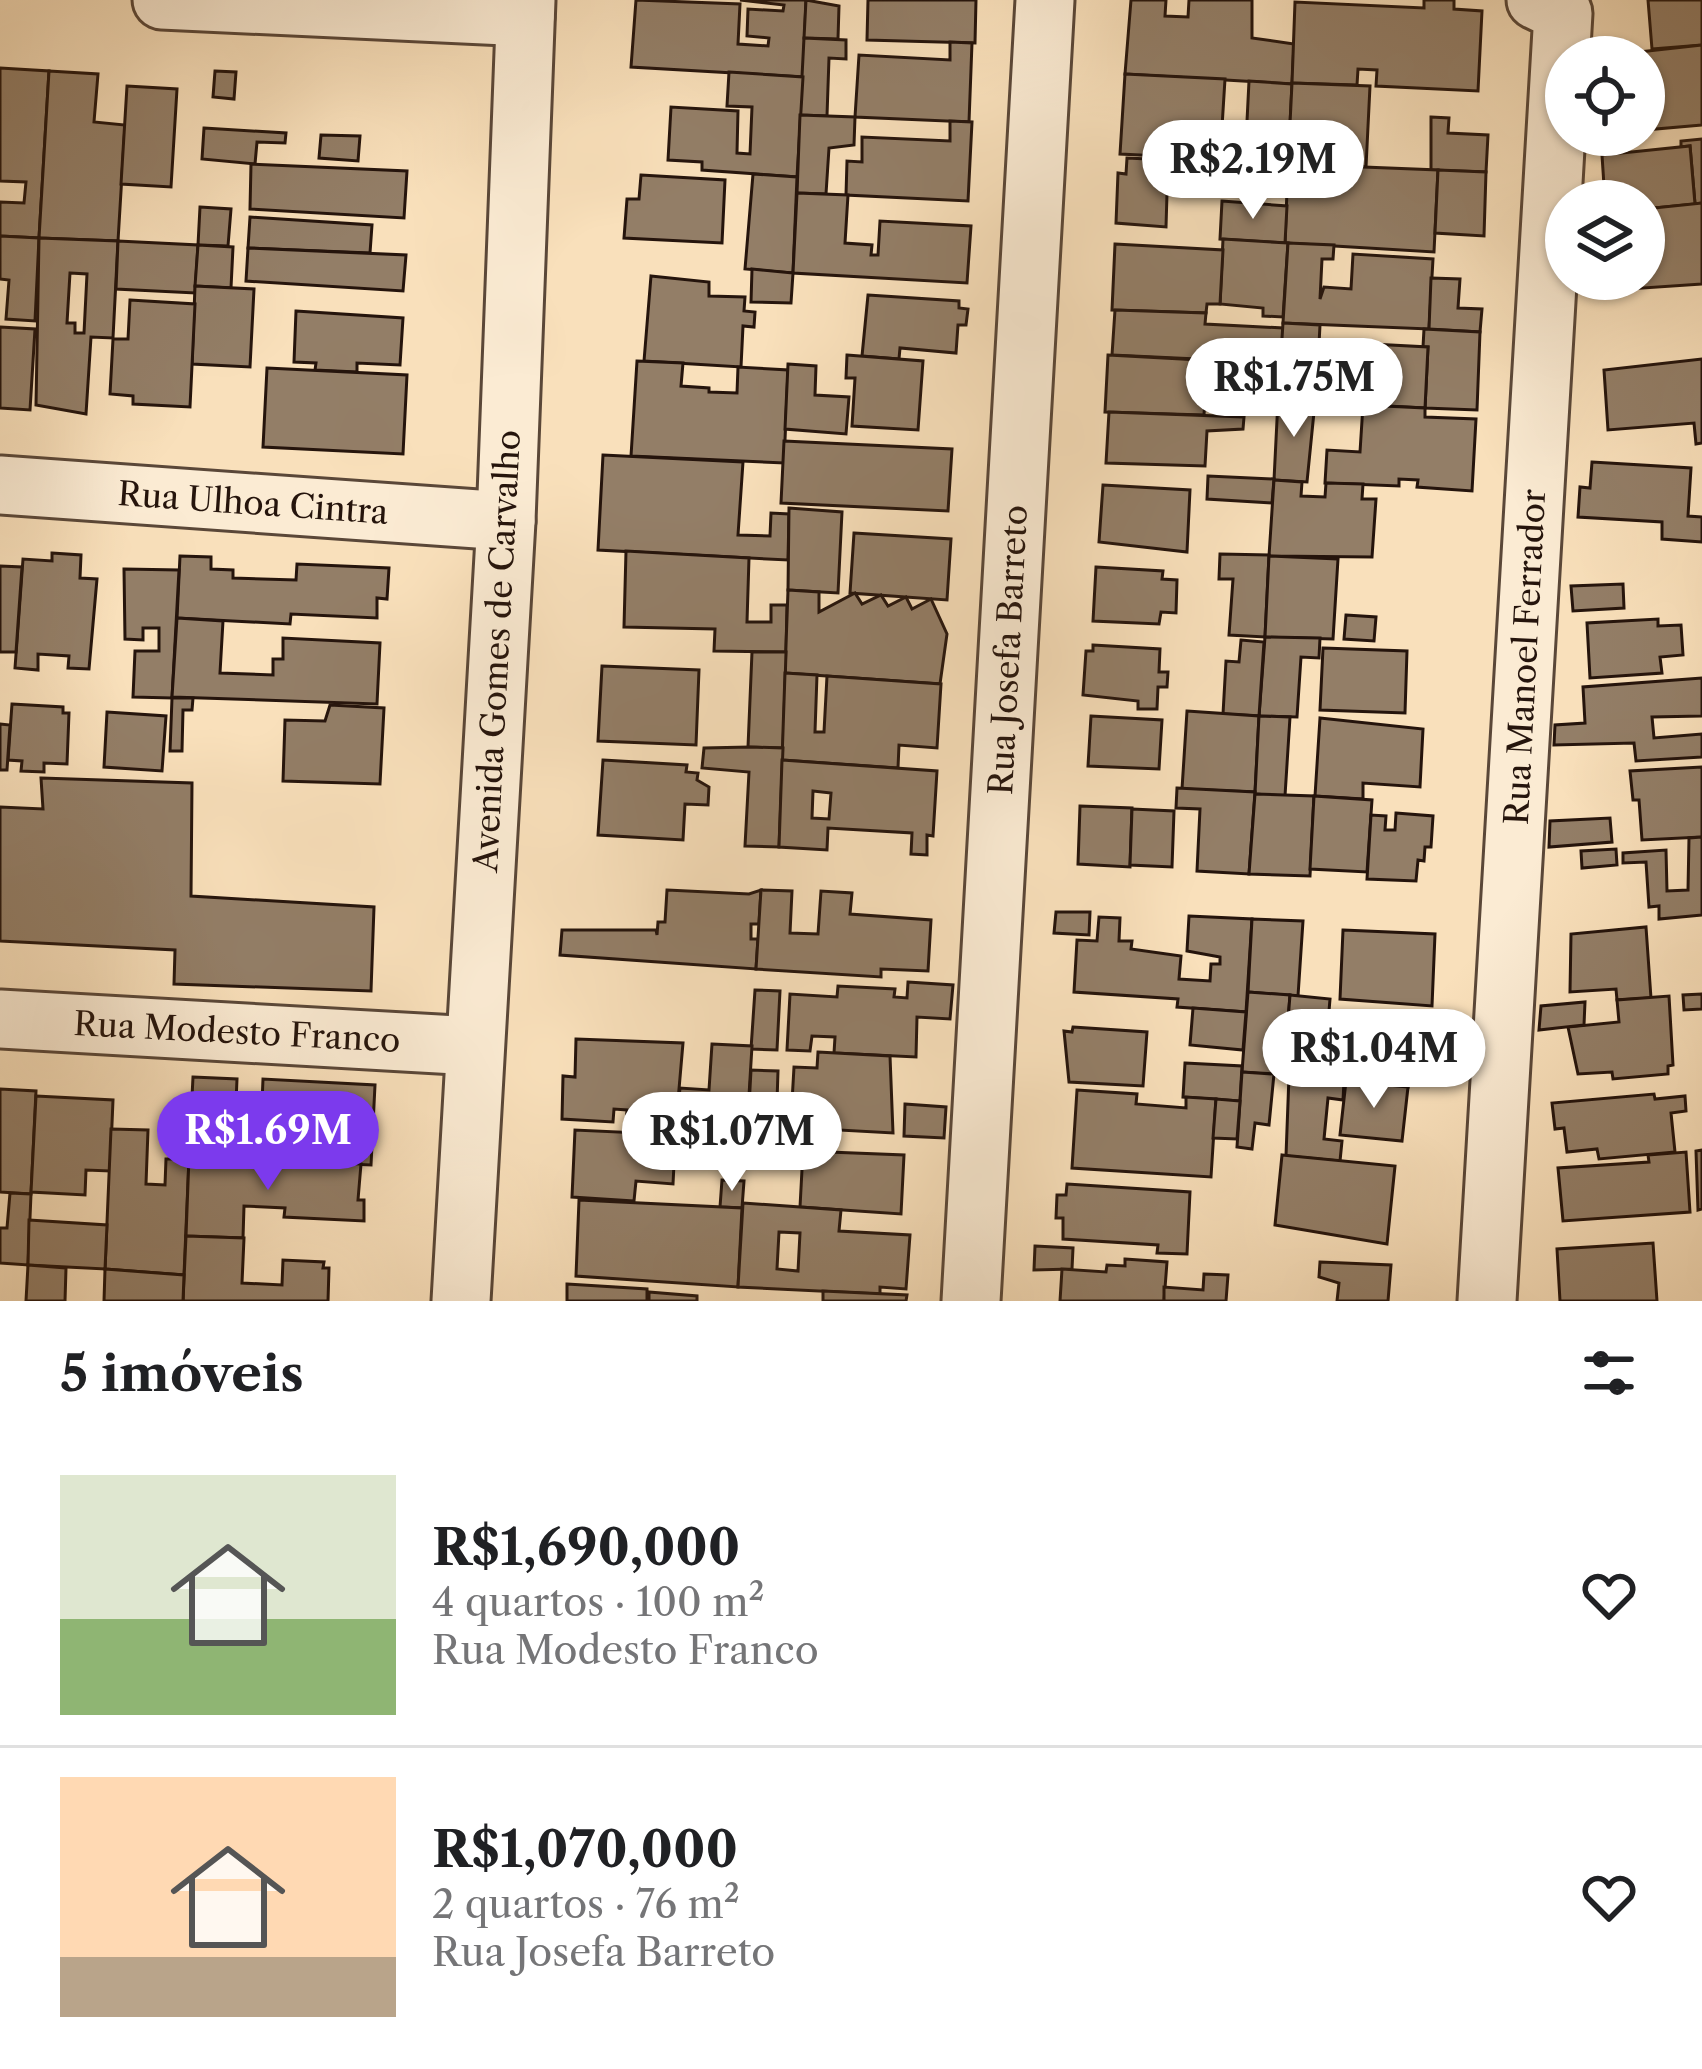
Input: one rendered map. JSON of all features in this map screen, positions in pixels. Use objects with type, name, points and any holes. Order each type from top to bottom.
[{"type":"street","points":[[162,0],[525,8]]},
{"type":"street","name":"Rua Josefa Barreto","points":[[971,1301],[1046,0]]},
{"type":"street","name":"Rua Manoel Ferrador","points":[[1486,1301],[1550,6]]},
{"type":"street","name":"Avenida Gomes de Carvalho","points":[[461,1301],[506,521],[525,8]]},
{"type":"street","name":"Rua Ulhoa Cintra","points":[[0,485],[506,521]]},
{"type":"street","name":"Rua Modesto Franco","points":[[0,1019],[474,1046]]},
{"type":"building","points":[[636,0],[740,4],[738,44],[768,46],[769,38],[747,36],[748,9],[783,11],[784,5],[740,0],[806,0],[803,77],[631,67]]},
{"type":"building","points":[[806,0],[839,6],[838,39],[804,38]]},
{"type":"building","points":[[868,0],[976,0],[975,43],[867,40]]},
{"type":"building","points":[[1131,0],[1166,0],[1165,16],[1188,17],[1189,0],[1252,0],[1252,38],[1294,44],[1292,84],[1125,74]]},
{"type":"building","points":[[1424,0],[1454,0],[1454,9],[1482,11],[1478,91],[1376,86],[1377,70],[1358,69],[1357,85],[1292,83],[1295,2],[1424,8]]},
{"type":"building","points":[[1648,0],[1702,0],[1702,45],[1665,48],[1665,36],[1651,36]]},
{"type":"building","points":[[804,38],[846,40],[846,59],[829,58],[827,116],[800,115]]},
{"type":"building","points":[[950,42],[972,43],[969,122],[855,117],[859,55],[950,60]]},
{"type":"building","points":[[1702,45],[1702,125],[1665,128],[1665,49]]},
{"type":"building","points":[[0,68],[49,71],[39,238],[0,236],[0,202],[24,203],[26,182],[0,181]]},
{"type":"building","points":[[49,71],[98,74],[94,122],[125,125],[118,241],[39,238]]},
{"type":"building","points":[[215,71],[236,72],[234,99],[213,97]]},
{"type":"building","points":[[729,72],[803,77],[797,177],[702,170],[702,162],[668,160],[671,107],[738,111],[737,153],[750,154],[752,107],[727,106]]},
{"type":"building","points":[[1125,74],[1225,79],[1220,159],[1120,154]]},
{"type":"building","points":[[1249,81],[1292,84],[1288,164],[1245,161]]},
{"type":"building","points":[[1292,83],[1370,86],[1366,167],[1288,164]]},
{"type":"building","points":[[127,86],[177,89],[171,187],[121,184]]},
{"type":"building","points":[[800,115],[855,117],[854,145],[829,148],[826,194],[797,193]]},
{"type":"building","points":[[1431,117],[1449,118],[1448,133],[1488,135],[1486,172],[1431,170]]},
{"type":"building","points":[[950,121],[972,122],[968,201],[846,195],[847,161],[862,162],[862,137],[950,141]]},
{"type":"building","points":[[204,128],[286,133],[285,143],[257,142],[255,164],[202,159]]},
{"type":"building","points":[[321,135],[360,136],[358,161],[319,158]]},
{"type":"building","points":[[1702,139],[1702,203],[1695,204],[1690,146],[1681,147],[1681,141]]},
{"type":"building","points":[[1690,146],[1695,204],[1665,207],[1665,180],[1604,180],[1602,156],[1665,156],[1665,149]]},
{"type":"building","points":[[1127,158],[1168,160],[1166,227],[1116,223],[1118,173],[1126,174]]},
{"type":"building","points":[[1235,160],[1257,162],[1256,180],[1233,180]]},
{"type":"building","points":[[251,164],[407,171],[404,218],[250,209]]},
{"type":"building","points":[[1288,164],[1438,170],[1434,252],[1285,243]]},
{"type":"building","points":[[1438,170],[1486,172],[1484,236],[1435,233]]},
{"type":"building","points":[[753,174],[797,177],[793,273],[745,269]]},
{"type":"building","points":[[641,175],[725,180],[722,243],[624,238],[627,199],[639,199]]},
{"type":"building","points":[[797,193],[848,195],[845,243],[872,245],[871,255],[878,255],[880,221],[971,226],[967,283],[793,273]]},
{"type":"building","points":[[1222,201],[1287,206],[1285,243],[1220,239]]},
{"type":"building","points":[[1702,203],[1702,284],[1665,287],[1665,207]]},
{"type":"building","points":[[200,207],[231,209],[228,246],[198,245]]},
{"type":"building","points":[[250,217],[372,225],[370,253],[248,248]]},
{"type":"building","points":[[0,236],[39,238],[35,321],[6,319],[9,280],[0,279]]},
{"type":"building","points":[[39,238],[118,241],[113,338],[91,337],[86,414],[36,405]],"holes":[[[70,273],[87,274],[84,333],[75,333],[75,323],[67,323]]]},
{"type":"building","points":[[1223,239],[1288,243],[1283,317],[1263,316],[1263,308],[1220,304]]},
{"type":"building","points":[[118,241],[198,245],[195,293],[116,289]]},
{"type":"building","points":[[1288,243],[1334,245],[1333,259],[1322,259],[1320,299],[1324,287],[1351,289],[1353,254],[1433,259],[1429,329],[1283,323]]},
{"type":"building","points":[[1115,244],[1223,250],[1220,304],[1207,304],[1206,313],[1112,310]]},
{"type":"building","points":[[198,245],[233,247],[231,288],[195,286]]},
{"type":"building","points":[[248,248],[406,255],[403,291],[246,281]]},
{"type":"building","points":[[752,269],[793,273],[791,303],[751,302]]},
{"type":"building","points":[[651,276],[709,282],[709,296],[745,297],[744,311],[755,312],[754,327],[743,326],[741,367],[644,361]]},
{"type":"building","points":[[1431,278],[1460,279],[1458,308],[1482,309],[1480,332],[1429,329]]},
{"type":"building","points":[[195,286],[254,289],[250,367],[192,364]]},
{"type":"building","points":[[868,295],[959,301],[959,308],[968,309],[966,325],[958,325],[956,353],[900,348],[899,359],[862,356]]},
{"type":"building","points":[[130,300],[195,304],[190,407],[133,404],[133,396],[110,394],[113,339],[128,339]]},
{"type":"building","points":[[1115,310],[1206,313],[1205,324],[1283,328],[1281,363],[1112,355]]},
{"type":"building","points":[[296,311],[403,318],[400,365],[357,363],[357,372],[315,370],[316,363],[294,362]]},
{"type":"building","points":[[1283,323],[1320,325],[1316,402],[1278,400]]},
{"type":"building","points":[[0,327],[35,329],[30,410],[0,408]]},
{"type":"building","points":[[1424,329],[1480,332],[1477,410],[1425,408],[1428,347],[1423,347]]},
{"type":"building","points":[[1333,342],[1428,347],[1425,408],[1330,403]]},
{"type":"building","points":[[847,355],[923,361],[918,430],[852,426],[855,378],[846,378]]},
{"type":"building","points":[[1108,355],[1218,361],[1216,384],[1206,383],[1204,415],[1105,412]]},
{"type":"building","points":[[1702,359],[1702,443],[1696,444],[1694,423],[1608,430],[1604,370]]},
{"type":"building","points":[[637,361],[683,363],[681,386],[709,388],[709,392],[737,393],[738,367],[788,370],[784,463],[631,456]]},
{"type":"building","points":[[788,364],[816,366],[815,395],[849,397],[846,434],[785,429]]},
{"type":"building","points":[[267,368],[407,375],[403,454],[263,447]]},
{"type":"building","points":[[1278,400],[1315,402],[1307,482],[1274,480]]},
{"type":"building","points":[[1363,405],[1425,408],[1425,417],[1476,419],[1472,491],[1417,487],[1418,480],[1399,479],[1399,486],[1325,483],[1327,450],[1360,452]]},
{"type":"building","points":[[1109,412],[1244,417],[1243,429],[1207,431],[1205,466],[1106,463]]},
{"type":"building","points":[[784,441],[952,449],[948,511],[781,503]]},
{"type":"building","points":[[603,455],[743,462],[738,535],[770,536],[771,513],[789,514],[788,560],[598,550]]},
{"type":"building","points":[[1592,462],[1691,468],[1688,516],[1702,517],[1702,542],[1662,539],[1662,522],[1578,517],[1580,487],[1590,488]]},
{"type":"building","points":[[1208,476],[1274,479],[1272,503],[1207,499]]},
{"type":"building","points":[[1274,480],[1302,482],[1301,496],[1325,497],[1326,483],[1363,484],[1362,499],[1376,499],[1372,557],[1269,556]]},
{"type":"building","points":[[1103,485],[1190,490],[1187,552],[1099,542]]},
{"type":"building","points":[[789,508],[842,512],[838,593],[788,590]]},
{"type":"building","points":[[854,533],[951,539],[947,600],[850,593]]},
{"type":"building","points":[[626,551],[749,558],[747,622],[771,622],[771,605],[787,605],[786,652],[714,651],[715,629],[624,627]]},
{"type":"building","points":[[52,553],[81,555],[80,578],[97,579],[89,669],[68,668],[69,656],[38,654],[38,670],[15,668],[23,559],[52,561]]},
{"type":"building","points":[[1220,554],[1269,555],[1265,637],[1229,635],[1233,579],[1219,579]]},
{"type":"building","points":[[180,556],[211,557],[211,569],[233,570],[233,578],[296,580],[297,564],[389,568],[387,599],[377,598],[377,618],[291,614],[290,624],[177,618]]},
{"type":"building","points":[[1269,556],[1338,559],[1333,639],[1265,637]]},
{"type":"building","points":[[0,566],[22,567],[16,652],[0,652]]},
{"type":"building","points":[[1096,567],[1163,571],[1162,579],[1177,580],[1176,613],[1161,612],[1159,624],[1093,621]]},
{"type":"building","points":[[124,569],[179,570],[172,698],[133,697],[135,651],[159,651],[159,628],[143,628],[143,640],[125,639]]},
{"type":"building","points":[[1623,584],[1624,608],[1573,611],[1571,586]]},
{"type":"building","points":[[788,590],[819,592],[819,612],[855,593],[862,604],[881,595],[888,606],[906,597],[912,609],[931,599],[947,634],[940,684],[785,673]]},
{"type":"building","points":[[1346,615],[1376,617],[1374,641],[1344,639]]},
{"type":"building","points":[[177,618],[223,621],[220,673],[273,675],[273,659],[283,659],[283,638],[380,643],[377,704],[172,697]]},
{"type":"building","points":[[1658,619],[1658,626],[1681,625],[1683,655],[1660,657],[1662,673],[1590,678],[1587,623]]},
{"type":"building","points":[[1265,637],[1320,638],[1319,658],[1301,657],[1297,717],[1259,716]]},
{"type":"building","points":[[1241,640],[1264,642],[1259,716],[1223,714],[1226,661],[1239,662]]},
{"type":"building","points":[[1093,645],[1160,649],[1159,672],[1168,672],[1167,687],[1158,687],[1157,709],[1138,709],[1138,701],[1083,695],[1086,651],[1093,651]]},
{"type":"building","points":[[1323,648],[1407,651],[1405,713],[1320,710]]},
{"type":"building","points":[[752,652],[786,652],[783,748],[748,747]]},
{"type":"building","points":[[602,666],[699,670],[696,745],[598,741]]},
{"type":"building","points":[[785,673],[817,675],[815,732],[824,732],[827,676],[941,684],[937,748],[899,745],[898,768],[782,760]]},
{"type":"building","points":[[1702,678],[1702,716],[1652,717],[1654,738],[1702,734],[1702,757],[1636,761],[1634,743],[1554,745],[1555,725],[1585,723],[1583,687]]},
{"type":"building","points":[[172,698],[193,698],[192,710],[183,710],[182,751],[170,751]]},
{"type":"building","points":[[12,704],[63,707],[63,713],[69,713],[67,764],[44,763],[44,772],[21,771],[22,761],[8,760]]},
{"type":"building","points":[[330,705],[384,708],[380,784],[283,781],[285,720],[325,721]]},
{"type":"building","points":[[1187,711],[1259,716],[1255,792],[1182,789]]},
{"type":"building","points":[[107,712],[166,716],[162,771],[104,767]]},
{"type":"building","points":[[1091,716],[1162,720],[1159,769],[1088,766]]},
{"type":"building","points":[[1259,716],[1290,717],[1285,796],[1255,794]]},
{"type":"building","points":[[1320,718],[1423,729],[1420,787],[1363,783],[1363,799],[1315,796]]},
{"type":"building","points":[[0,724],[10,725],[7,770],[0,770]]},
{"type":"building","points":[[704,748],[783,748],[779,847],[745,846],[749,772],[702,768]]},
{"type":"building","points":[[603,760],[687,765],[686,772],[698,773],[697,780],[709,787],[708,805],[685,804],[683,840],[598,835]]},
{"type":"building","points":[[782,760],[937,771],[933,836],[927,835],[927,855],[911,854],[912,833],[828,828],[827,850],[779,847]],"holes":[[[813,791],[831,793],[829,819],[812,818]]]},
{"type":"building","points":[[1702,767],[1702,837],[1642,840],[1639,800],[1633,800],[1630,771]]},
{"type":"building","points":[[41,778],[192,783],[191,896],[374,907],[371,991],[174,984],[175,950],[0,941],[0,807],[43,809]]},
{"type":"building","points":[[1177,788],[1255,792],[1249,874],[1197,871],[1200,809],[1176,808]]},
{"type":"building","points":[[1255,794],[1314,796],[1310,876],[1249,874]]},
{"type":"building","points":[[1314,796],[1372,800],[1367,872],[1310,869]]},
{"type":"building","points":[[1080,806],[1132,808],[1130,867],[1078,864]]},
{"type":"building","points":[[1132,809],[1174,811],[1172,867],[1130,865]]},
{"type":"building","points":[[1396,813],[1433,816],[1431,847],[1425,847],[1424,861],[1418,860],[1416,881],[1367,879],[1371,815],[1386,816],[1385,830],[1395,830]]},
{"type":"building","points":[[1610,818],[1612,842],[1549,847],[1550,821]]},
{"type":"building","points":[[1702,837],[1702,915],[1659,919],[1659,906],[1649,907],[1646,862],[1623,863],[1623,853],[1666,850],[1667,891],[1688,890],[1689,838]]},
{"type":"building","points":[[1616,849],[1617,865],[1582,868],[1581,851]]},
{"type":"building","points":[[667,890],[749,894],[761,890],[759,924],[751,924],[751,939],[758,939],[756,969],[560,955],[562,930],[656,930],[657,935],[658,922],[665,922]]},
{"type":"building","points":[[761,890],[792,891],[790,933],[818,934],[821,891],[852,893],[850,914],[931,920],[928,971],[881,969],[881,977],[756,969]]},
{"type":"building","points":[[1056,912],[1090,912],[1089,935],[1054,933]]},
{"type":"building","points":[[1189,916],[1252,919],[1246,1012],[1177,1007],[1178,999],[1074,992],[1077,940],[1097,941],[1099,917],[1120,918],[1119,941],[1132,941],[1131,949],[1181,956],[1179,979],[1210,981],[1211,964],[1220,964],[1220,957],[1187,951]]},
{"type":"building","points":[[1252,919],[1303,921],[1298,996],[1248,992]]},
{"type":"building","points":[[1646,927],[1651,998],[1617,1000],[1616,989],[1570,992],[1571,934]]},
{"type":"building","points":[[1343,930],[1435,934],[1432,1006],[1340,999]]},
{"type":"building","points":[[908,982],[953,985],[950,1019],[917,1017],[916,1057],[834,1053],[835,1037],[812,1036],[810,1051],[787,1050],[790,994],[837,997],[838,986],[895,989],[894,997],[907,998]]},
{"type":"building","points":[[755,990],[780,991],[777,1050],[751,1049]]},
{"type":"building","points":[[1248,992],[1290,995],[1286,1046],[1293,1046],[1291,1076],[1242,1072]]},
{"type":"building","points":[[1702,994],[1702,1009],[1684,1010],[1683,995]]},
{"type":"building","points":[[1290,995],[1330,999],[1328,1023],[1412,1025],[1408,1087],[1291,1076],[1293,1046],[1286,1046]]},
{"type":"building","points":[[1669,996],[1673,1065],[1668,1066],[1668,1074],[1613,1079],[1612,1072],[1578,1074],[1568,1027],[1619,1022],[1617,1000]]},
{"type":"building","points":[[1585,1002],[1584,1025],[1539,1030],[1541,1006]]},
{"type":"building","points":[[1193,1008],[1246,1012],[1243,1050],[1190,1045]]},
{"type":"building","points":[[1073,1027],[1147,1032],[1143,1086],[1069,1082],[1064,1031],[1072,1032]]},
{"type":"building","points":[[576,1039],[683,1043],[676,1124],[626,1122],[627,1110],[614,1109],[613,1122],[562,1119],[563,1076],[575,1077]]},
{"type":"building","points":[[712,1044],[752,1046],[747,1128],[676,1124],[680,1088],[709,1090]]},
{"type":"building","points":[[818,1052],[890,1056],[893,1133],[748,1125],[751,1070],[778,1071],[777,1102],[792,1102],[794,1067],[817,1068]]},
{"type":"building","points":[[1185,1063],[1242,1066],[1240,1101],[1183,1097]]},
{"type":"building","points":[[1242,1072],[1274,1074],[1269,1125],[1255,1123],[1252,1149],[1237,1147]]},
{"type":"building","points":[[1289,1076],[1344,1081],[1343,1100],[1328,1098],[1324,1139],[1342,1141],[1340,1161],[1286,1156]]},
{"type":"building","points":[[193,1077],[237,1079],[235,1126],[261,1127],[263,1079],[375,1085],[371,1165],[189,1157]]},
{"type":"building","points":[[1346,1081],[1408,1087],[1402,1141],[1340,1135]]},
{"type":"building","points":[[0,1089],[36,1091],[31,1194],[0,1192]]},
{"type":"building","points":[[1077,1090],[1137,1094],[1136,1104],[1186,1108],[1186,1097],[1216,1099],[1211,1177],[1072,1168]]},
{"type":"building","points":[[1654,1094],[1655,1099],[1685,1096],[1686,1111],[1671,1113],[1675,1152],[1599,1159],[1597,1149],[1567,1152],[1564,1128],[1555,1129],[1552,1103]]},
{"type":"building","points":[[36,1096],[113,1100],[110,1171],[86,1170],[85,1195],[31,1192]]},
{"type":"building","points":[[1216,1099],[1240,1101],[1237,1139],[1213,1138]]},
{"type":"building","points":[[905,1104],[946,1107],[944,1138],[904,1136]]},
{"type":"building","points":[[640,1123],[676,1124],[673,1184],[636,1181],[634,1201],[572,1197],[575,1130],[639,1133]]},
{"type":"building","points":[[747,1128],[797,1130],[795,1155],[745,1156]]},
{"type":"building","points":[[111,1129],[148,1130],[146,1184],[165,1185],[166,1159],[189,1159],[184,1275],[105,1269]]},
{"type":"building","points":[[1702,1150],[1702,1209],[1698,1210],[1696,1151]]},
{"type":"building","points":[[803,1151],[904,1155],[901,1214],[800,1207]]},
{"type":"building","points":[[1686,1152],[1690,1212],[1563,1221],[1558,1168],[1649,1162],[1648,1155]]},
{"type":"building","points":[[1282,1155],[1395,1166],[1387,1244],[1275,1225]]},
{"type":"building","points":[[189,1157],[361,1164],[358,1200],[364,1200],[364,1221],[284,1217],[285,1208],[244,1206],[243,1238],[186,1236]]},
{"type":"building","points":[[722,1180],[744,1181],[742,1208],[720,1207]]},
{"type":"building","points":[[1067,1184],[1190,1192],[1187,1254],[1157,1253],[1158,1245],[1063,1239],[1063,1218],[1056,1218],[1057,1195],[1066,1195]]},
{"type":"building","points":[[10,1193],[31,1194],[28,1265],[0,1263],[0,1228],[7,1228]]},
{"type":"building","points":[[579,1200],[742,1208],[738,1287],[576,1276]]},
{"type":"building","points":[[743,1203],[841,1210],[839,1231],[910,1235],[906,1289],[880,1287],[880,1294],[738,1287]],"holes":[[[779,1232],[800,1233],[798,1271],[777,1269]]]},
{"type":"building","points":[[29,1220],[107,1225],[105,1269],[28,1265]]},
{"type":"building","points":[[186,1236],[244,1238],[242,1283],[282,1285],[283,1260],[324,1262],[323,1268],[329,1268],[328,1301],[183,1301]]},
{"type":"building","points":[[1653,1243],[1657,1301],[1560,1301],[1557,1249]]},
{"type":"building","points":[[1035,1246],[1073,1248],[1072,1269],[1034,1270]]},
{"type":"building","points":[[1125,1259],[1167,1262],[1164,1301],[1060,1301],[1062,1269],[1106,1272],[1107,1265],[1125,1266]]},
{"type":"building","points":[[1320,1262],[1391,1265],[1388,1301],[1337,1301],[1339,1283],[1319,1277]]},
{"type":"building","points":[[28,1265],[66,1268],[65,1301],[26,1301]]},
{"type":"building","points":[[105,1269],[184,1275],[183,1301],[104,1301]]},
{"type":"building","points":[[1204,1274],[1228,1275],[1226,1301],[1164,1301],[1164,1287],[1203,1290]]},
{"type":"building","points":[[567,1284],[647,1289],[647,1301],[567,1301]]},
{"type":"building","points":[[823,1291],[907,1295],[906,1301],[823,1301]]},
{"type":"building","points":[[649,1292],[697,1296],[697,1301],[649,1301]]}]
